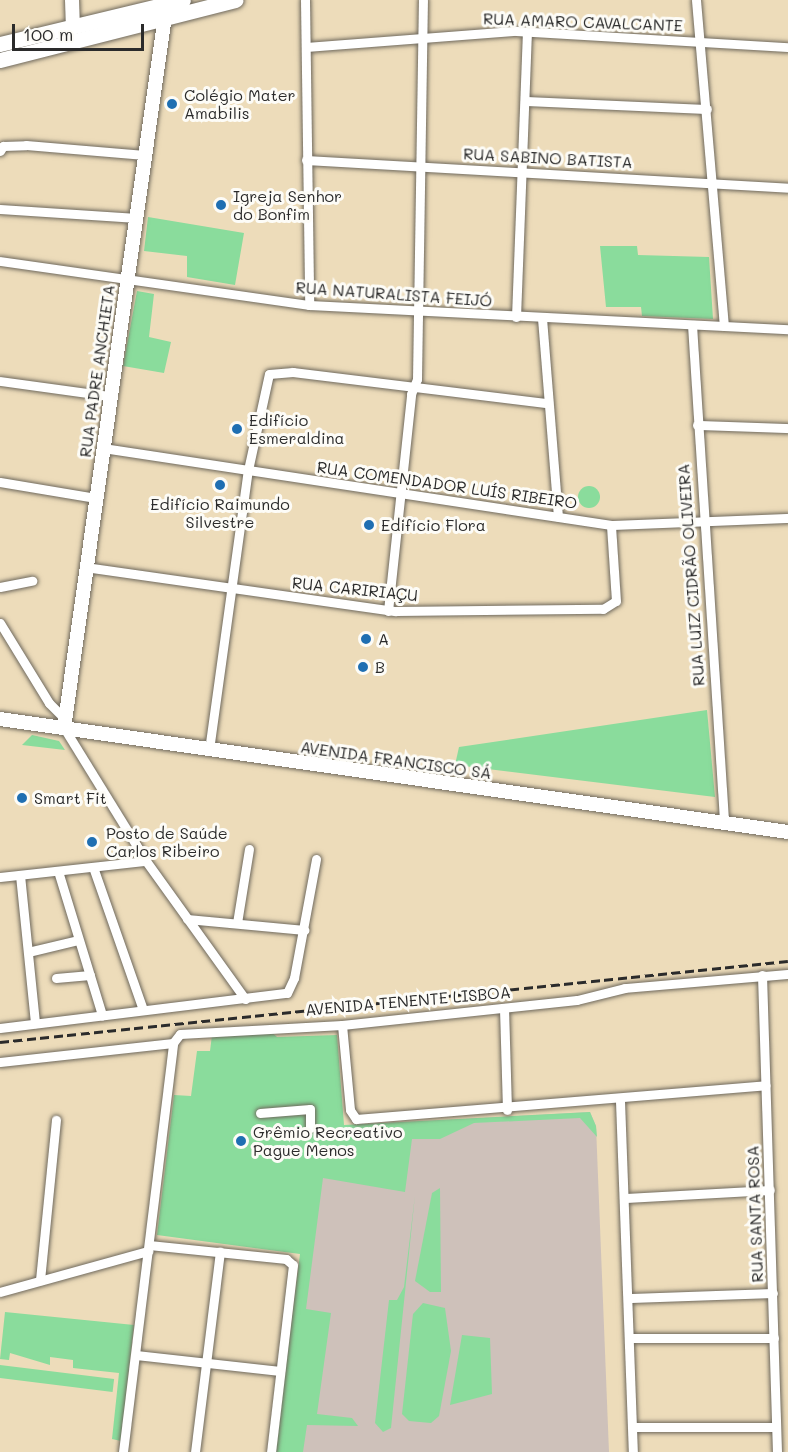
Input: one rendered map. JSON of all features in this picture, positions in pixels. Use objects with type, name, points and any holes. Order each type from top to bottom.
[{"type":"main road","points":[[72,0],[73,26]]},
{"type":"main road","points":[[0,60],[166,8],[183,0]]},
{"type":"main road","points":[[0,44],[73,26],[166,8],[235,0]]},
{"type":"main road","name":"RUA PADRE ANCHIETA","points":[[64,724],[166,8]]},
{"type":"main road","name":"AVENIDA FRANCISCO SÁ","points":[[0,719],[64,724],[209,750],[788,832]]},
{"type":"street","points":[[305,0],[309,305]]},
{"type":"street","points":[[388,611],[415,388],[416,312],[421,306],[423,0]]},
{"type":"street","points":[[696,0],[724,326]]},
{"type":"street","points":[[516,317],[527,32]]},
{"type":"street","name":"RUA AMARO CAVALCANTE","points":[[306,47],[423,36],[527,32],[699,40],[788,47]]},
{"type":"street","points":[[525,101],[707,109]]},
{"type":"street","points":[[0,151],[3,146],[26,145],[145,155]]},
{"type":"street","name":"RUA SABINO BATISTA","points":[[306,160],[788,188]]},
{"type":"street","points":[[0,209],[136,218]]},
{"type":"street","name":"RUA NATURALISTA FEIJÓ","points":[[0,261],[309,305],[788,329]]},
{"type":"street","points":[[542,318],[547,404],[558,516]]},
{"type":"street","name":"RUA LUIZ CIDRÃO OLIVEIRA","points":[[692,325],[701,521],[724,823]]},
{"type":"street","points":[[209,750],[248,470],[269,374],[293,372],[547,404]]},
{"type":"street","points":[[0,381],[110,396]]},
{"type":"street","points":[[696,425],[788,428]]},
{"type":"street","name":"RUA COMENDADOR LUÍS RIBEIRO","points":[[103,448],[611,525],[788,518]]},
{"type":"street","points":[[0,482],[96,498]]},
{"type":"street","name":"RUA CARIRIAÇU","points":[[85,567],[388,611],[608,608],[616,596],[611,525]]},
{"type":"street","points":[[0,587],[32,581]]},
{"type":"street","points":[[0,623],[146,861],[245,999]]},
{"type":"street","points":[[237,923],[249,849]]},
{"type":"street","points":[[187,919],[304,930],[316,860]]},
{"type":"street","points":[[0,878],[146,861]]},
{"type":"street","points":[[93,867],[143,1010]]},
{"type":"street","points":[[58,871],[102,1015]]},
{"type":"street","points":[[20,875],[35,1023]]},
{"type":"street","name":"AVENIDA TENENTE LISBOA","points":[[0,1028],[245,999],[290,991],[304,930]]},
{"type":"street","points":[[28,952],[78,940]]},
{"type":"street","name":"AVENIDA TENENTE LISBOA","points":[[0,1062],[173,1043],[180,1034],[342,1025],[577,1000],[625,987],[788,974]]},
{"type":"street","points":[[56,978],[90,975]]},
{"type":"street","name":"RUA SANTA ROSA","points":[[762,975],[777,1452]]},
{"type":"street","points":[[504,1008],[507,1110]]},
{"type":"street","points":[[342,1025],[350,1110],[356,1119],[620,1101],[639,1094],[766,1085]]},
{"type":"street","points":[[123,1452],[173,1043]]},
{"type":"street","points":[[620,1101],[631,1298],[633,1452]]},
{"type":"street","points":[[260,1113],[310,1109],[310,1128]]},
{"type":"street","points":[[40,1280],[56,1120]]},
{"type":"street","points":[[626,1198],[770,1190]]},
{"type":"street","points":[[0,1292],[149,1248],[286,1258],[294,1270],[271,1452]]},
{"type":"street","points":[[195,1452],[220,1252]]},
{"type":"street","points":[[631,1298],[773,1293]]},
{"type":"street","points":[[632,1338],[774,1338]]},
{"type":"street","points":[[136,1355],[280,1371]]},
{"type":"street","points":[[633,1427],[776,1430],[788,1433]]},
{"type":"shaded area","points":[[590,1112],[596,1126],[609,1452],[275,1452],[317,1127]]},
{"type":"green space","points":[[148,217],[244,233],[235,285],[187,277],[187,256],[144,251]]},
{"type":"green space","points":[[600,246],[637,246],[638,255],[709,257],[713,319],[642,316],[641,307],[606,307]]},
{"type":"green space","points":[[137,291],[154,294],[149,337],[171,342],[164,373],[123,366]]},
{"type":"green space","points":[[585,486],[593,486],[600,493],[600,501],[593,508],[585,508],[578,501],[578,493]]},
{"type":"green space","points":[[707,710],[715,797],[455,765],[459,747]]},
{"type":"green space","points":[[32,735],[59,741],[65,750],[22,745]]},
{"type":"green space","name":"Grêmio Recreativo Pague Menos","points":[[268,1029],[277,1037],[337,1035],[344,1125],[590,1112],[596,1126],[597,1137],[580,1118],[474,1123],[440,1139],[412,1139],[405,1192],[323,1178],[306,1309],[331,1313],[317,1414],[352,1418],[358,1426],[307,1425],[303,1452],[275,1452],[300,1254],[157,1235],[174,1095],[191,1096],[197,1051],[210,1051],[212,1035]]},
{"type":"green space","points":[[440,1188],[441,1292],[430,1292],[415,1281],[432,1193]]},
{"type":"green space","points":[[415,1195],[391,1428],[383,1432],[375,1423],[389,1300],[397,1300],[404,1287]]},
{"type":"green space","points":[[423,1303],[445,1308],[451,1351],[439,1416],[431,1423],[409,1421],[402,1414],[413,1314]]},
{"type":"green space","points":[[5,1312],[134,1325],[121,1441],[112,1439],[119,1373],[73,1368],[73,1360],[50,1357],[50,1365],[10,1353],[9,1360],[0,1359]]},
{"type":"green space","points":[[462,1335],[490,1338],[492,1394],[450,1405]]},
{"type":"green space","points":[[0,1365],[114,1379],[113,1392],[0,1378]]},
{"type":"railway","points":[[0,1042],[788,961]]},
{"type":"place","name":"Colégio Mater Amabilis","points":[[172,104]]},
{"type":"place","name":"Igreja Senhor do Bonfim","points":[[221,205]]},
{"type":"place","name":"Edifício Esmeraldina","points":[[237,429]]},
{"type":"place","name":"Edifício Raimundo Silvestre","points":[[220,485]]},
{"type":"place","name":"Edifício Flora","points":[[369,525]]},
{"type":"place","name":"A","points":[[366,639]]},
{"type":"place","name":"B","points":[[363,667]]},
{"type":"place","name":"Smart Fit","points":[[22,798]]},
{"type":"place","name":"Posto de Saúde Carlos Ribeiro","points":[[92,842]]},
{"type":"place","name":"Grêmio Recreativo Pague Menos","points":[[241,1141]]}]
